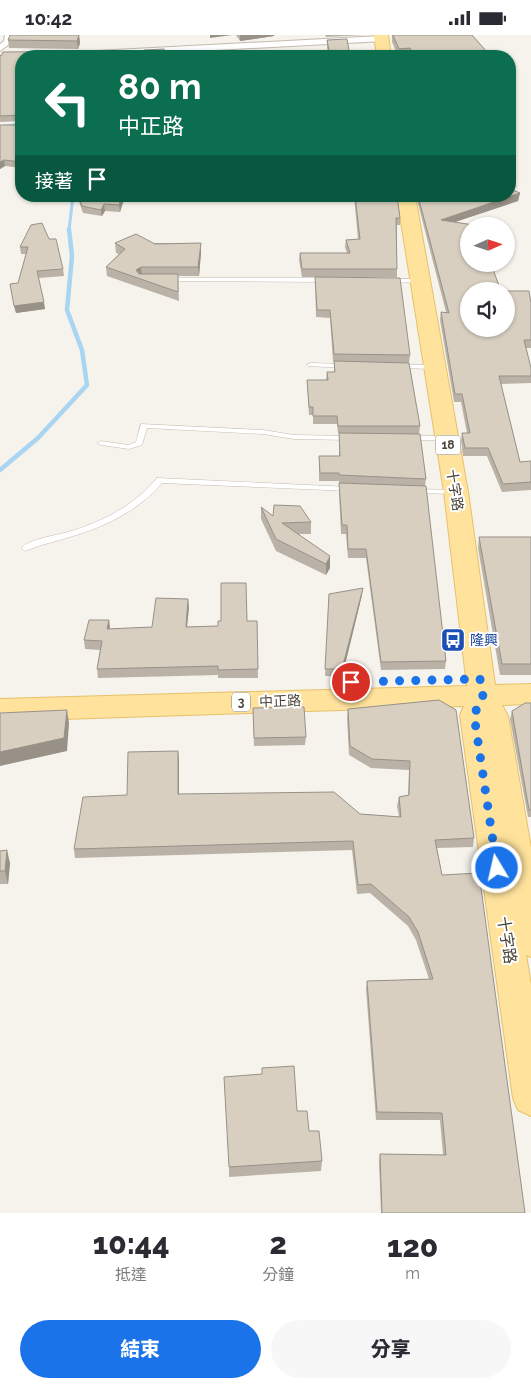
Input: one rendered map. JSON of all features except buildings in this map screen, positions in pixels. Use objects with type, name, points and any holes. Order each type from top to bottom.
[{"type":"main road","points":[[381,37],[383,50]]},
{"type":"main road","name":"十字路","points":[[407,202],[456,492],[481,687],[494,716],[531,942]]},
{"type":"main road","name":"中正路","points":[[0,710],[481,687],[531,677]]},
{"type":"main road","name":"十字路","points":[[481,687],[474,715],[531,1098]]},
{"type":"main road","name":"中正路","points":[[0,692],[481,687],[531,694]]},
{"type":"street","points":[[0,48],[8,42],[9,35]]},
{"type":"street","points":[[140,50],[381,37]]},
{"type":"lane","points":[[162,280],[331,281]]},
{"type":"lane","points":[[381,281],[421,281]]},
{"type":"lane","points":[[310,365],[358,366]]},
{"type":"lane","points":[[387,366],[436,367]]},
{"type":"lane","points":[[101,443],[129,447],[139,443],[144,426],[262,432],[294,437],[362,438]]},
{"type":"lane","points":[[400,438],[447,438]]},
{"type":"lane","points":[[25,548],[39,542],[76,533],[121,513],[148,497],[160,480],[356,490]]},
{"type":"lane","points":[[406,491],[456,492]]},
{"type":"waterway","points":[[0,127],[15,125]]},
{"type":"waterway","points":[[69,230],[72,202]]},
{"type":"waterway","points":[[0,470],[38,438],[87,385],[82,350],[67,310],[72,256],[69,230]]},
{"type":"place","name":"隆興","points":[[453,640]]},
{"type":"route","points":[[351,682],[480,679],[483,695],[474,715],[497,868]]}]
